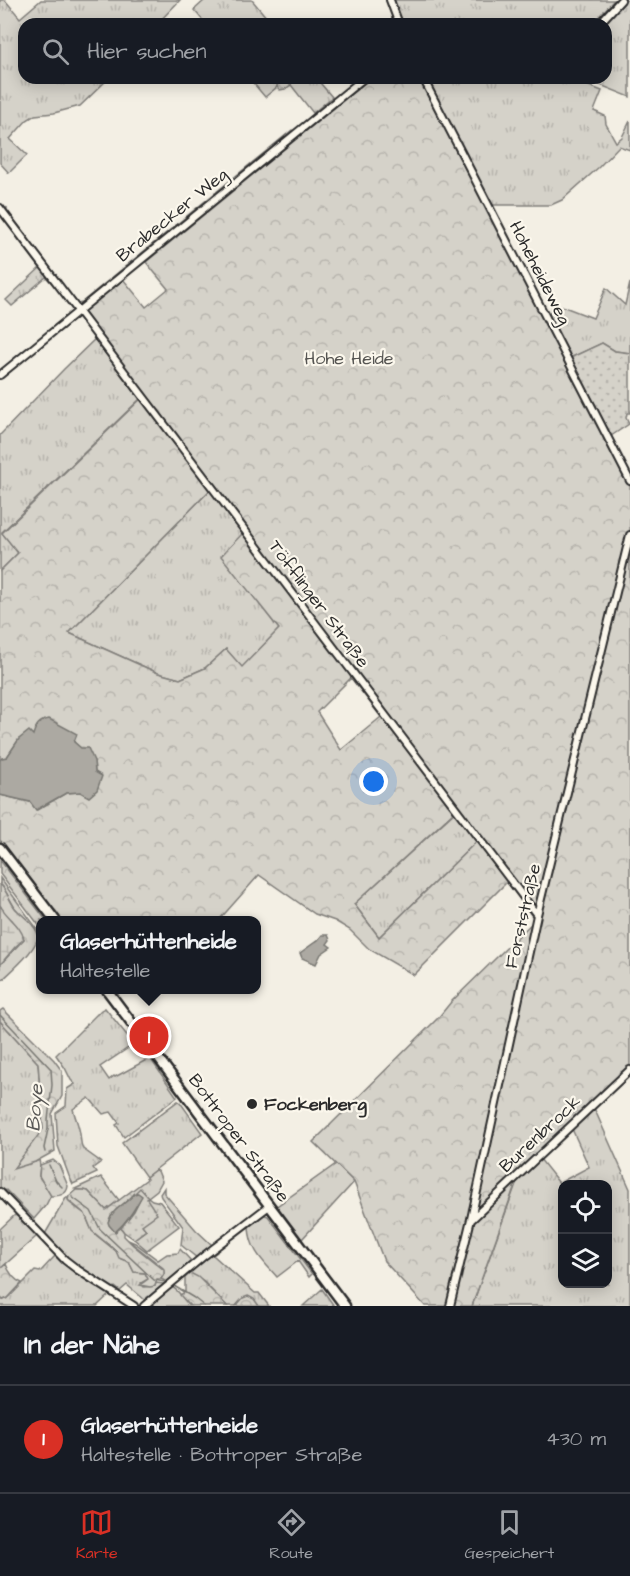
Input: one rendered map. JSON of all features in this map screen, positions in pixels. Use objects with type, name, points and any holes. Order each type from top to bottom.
[{"type":"main road","points":[[0,848],[50,916]]},
{"type":"main road","name":"Bottroper Straße","points":[[110,994],[345,1306]]},
{"type":"street","points":[[390,0],[397,18]]},
{"type":"street","points":[[604,18],[621,0]]},
{"type":"street","name":"Brabecker Weg","points":[[0,375],[357,84]]},
{"type":"street","name":"Hoheheideweg","points":[[426,84],[630,481]]},
{"type":"street","name":"Töfflinger Straße","points":[[0,208],[537,915]]},
{"type":"street","name":"Forststraße","points":[[450,1306],[537,915],[630,535]]},
{"type":"street","name":"Burenbrock","points":[[471,1219],[630,1070]]},
{"type":"street","points":[[0,1192],[65,1260],[140,1306],[269,1206]]},
{"type":"green space","points":[[0,0],[5,0],[20,18],[18,18],[18,84],[103,84],[80,106],[35,115],[27,120],[10,139],[27,155],[9,173],[0,163]]},
{"type":"green space","points":[[41,0],[180,0],[163,18],[20,18]]},
{"type":"green space","points":[[205,0],[252,0],[267,18],[201,18],[194,10]]},
{"type":"green space","points":[[394,0],[614,0],[598,18],[400,18]]},
{"type":"green space","points":[[624,0],[630,0],[630,97],[598,84],[612,84],[612,18],[608,18]]},
{"type":"green space","points":[[254,84],[277,84],[277,87],[265,97]]},
{"type":"green space","points":[[277,84],[291,84],[285,89],[280,90]]},
{"type":"green space","points":[[321,84],[332,97],[313,113],[291,85]]},
{"type":"green space","name":"Hohe Heide","points":[[364,84],[423,84],[630,481],[630,1068],[520,1171],[472,1306],[425,1306],[384,1261],[354,1182],[313,1142],[535,920],[507,882],[414,975],[369,949],[350,930],[335,921],[315,914],[259,875],[223,916],[57,916],[0,840],[0,795],[30,802],[37,810],[66,793],[80,792],[95,772],[94,761],[74,742],[33,735],[19,739],[7,757],[0,760],[0,571],[18,553],[2,533],[145,395],[83,311],[123,279],[146,307],[168,289],[146,262]],"holes":[[[210,490],[243,533],[221,556],[279,629],[242,667],[226,649],[205,668],[180,679],[158,673],[69,633]],[[351,678],[381,717],[341,750],[317,712]],[[454,812],[477,841],[379,937],[354,904]]]},
{"type":"green space","points":[[430,84],[584,84],[602,91],[594,111],[605,116],[606,124],[616,142],[622,137],[630,121],[630,150],[619,146],[562,200],[551,205],[491,205]]},
{"type":"green space","points":[[292,130],[294,132],[82,305],[75,303],[5,211],[7,207],[77,303],[82,302]]},
{"type":"green space","points":[[0,211],[60,292],[46,277],[12,306],[6,300],[40,268],[0,215]]},
{"type":"green space","points":[[630,283],[630,353],[615,351],[602,343],[570,358],[547,317],[554,303],[593,318],[606,288],[625,305]]},
{"type":"green space","points":[[95,339],[140,399],[2,532],[18,553],[0,571],[0,435]]},
{"type":"green space","points":[[602,343],[615,351],[630,353],[630,413],[627,413],[626,418],[629,424],[611,436],[570,358]]},
{"type":"green space","points":[[210,490],[244,533],[222,556],[279,629],[242,668],[226,649],[205,668],[180,679],[158,673],[69,633]]},
{"type":"green space","points":[[455,812],[477,841],[379,937],[354,904]]},
{"type":"green space","points":[[0,860],[43,916],[36,916],[36,921],[0,874]]},
{"type":"green space","points":[[0,878],[36,927],[36,932],[15,908],[0,884]]},
{"type":"green space","points":[[0,884],[15,908],[35,928],[36,942],[25,958],[0,982],[0,965],[24,939],[12,920],[4,914],[0,905]]},
{"type":"green space","points":[[0,905],[20,929],[24,939],[0,965]]},
{"type":"green space","points":[[105,1008],[134,1044],[100,1067],[109,1080],[150,1058],[177,1097],[124,1137],[116,1125],[119,1123],[111,1112],[103,1114],[89,1098],[73,1109],[83,1149],[101,1162],[93,1168],[97,1173],[73,1184],[58,1146],[56,1113],[66,1106],[67,1089],[75,1084],[56,1055]]},
{"type":"green space","points":[[3,1009],[62,1071],[62,1096],[52,1114],[55,1151],[35,1162],[13,1169],[43,1129],[38,1063],[0,1021],[0,1011]]},
{"type":"green space","points":[[0,1021],[38,1063],[43,1130],[14,1168],[39,1160],[39,1176],[51,1195],[34,1219],[6,1190],[3,1191],[0,1187]]},
{"type":"green space","points":[[178,1101],[202,1133],[146,1177],[122,1143]]},
{"type":"green space","points":[[594,1108],[630,1189],[630,1306],[472,1306],[517,1181],[540,1159],[558,1182],[558,1288],[612,1288],[612,1180],[565,1180],[589,1167],[572,1129]]},
{"type":"green space","points":[[53,1160],[59,1165],[68,1186],[64,1193],[51,1196],[39,1176],[40,1165]]},
{"type":"green space","points":[[336,1164],[354,1182],[302,1239],[277,1206]]},
{"type":"green space","points":[[155,1170],[158,1171],[162,1181],[157,1190],[148,1197],[140,1189],[111,1215],[115,1232],[121,1228],[124,1236],[133,1245],[164,1270],[161,1279],[157,1279],[155,1286],[150,1287],[140,1285],[148,1279],[145,1273],[134,1272],[129,1262],[119,1258],[116,1251],[92,1231],[85,1214],[68,1200],[76,1190],[88,1191],[106,1210],[147,1179],[146,1177]]},
{"type":"green space","points":[[101,1177],[119,1200],[106,1210],[88,1191],[75,1189]]},
{"type":"green space","points":[[140,1188],[157,1214],[142,1225],[146,1230],[134,1239],[121,1228],[140,1199],[137,1193],[134,1194]]},
{"type":"green space","points":[[164,1188],[164,1193],[212,1245],[197,1258],[181,1245],[183,1227],[161,1197],[160,1194]]},
{"type":"green space","points":[[148,1197],[160,1202],[179,1226],[147,1250],[134,1239],[146,1230],[142,1225]]},
{"type":"green space","points":[[66,1198],[85,1214],[96,1235],[116,1251],[121,1259],[129,1262],[134,1272],[145,1273],[148,1279],[141,1283],[144,1287],[155,1286],[156,1283],[164,1284],[145,1300],[127,1285],[120,1291],[115,1287],[113,1290],[70,1262],[45,1236]]},
{"type":"green space","points":[[263,1214],[268,1216],[312,1274],[309,1277],[298,1261],[277,1277],[258,1255],[252,1242],[249,1225]]},
{"type":"green space","points":[[15,1215],[22,1219],[37,1236],[0,1269],[0,1229]]},
{"type":"green space","points":[[128,1240],[158,1260],[167,1254],[178,1253],[180,1249],[192,1262],[167,1282],[161,1279],[164,1274],[163,1268]]},
{"type":"green space","points":[[216,1250],[217,1252],[213,1255],[255,1293],[259,1293],[269,1306],[259,1306],[254,1300],[243,1298],[236,1306],[227,1306],[204,1282],[190,1273],[187,1274]]},
{"type":"green space","points":[[55,1256],[81,1277],[110,1294],[97,1306],[0,1306],[0,1297],[3,1300],[8,1298],[35,1271],[40,1272]]},
{"type":"green space","points":[[6,1264],[12,1275],[22,1283],[8,1298],[3,1300],[0,1297],[0,1269]]},
{"type":"green space","points":[[190,1273],[198,1277],[227,1306],[190,1306],[180,1295],[185,1292],[185,1278]]},
{"type":"green space","points":[[170,1286],[190,1306],[148,1306]]},
{"type":"green space","points":[[322,1289],[334,1306],[303,1306]]},
{"type":"green space","points":[[248,1296],[254,1299],[259,1306],[236,1306],[243,1298]]},
{"type":"shaded area","points":[[49,719],[77,734],[74,742],[81,748],[88,748],[94,761],[95,772],[102,776],[97,790],[89,797],[80,792],[66,793],[36,810],[30,802],[0,795],[0,760],[7,757],[19,739],[29,731],[33,735],[38,724]]},
{"type":"shaded area","points":[[322,935],[328,935],[330,940],[327,944],[331,947],[321,954],[316,964],[302,958],[300,953]]},
{"type":"shaded area","points":[[138,1193],[142,1196],[127,1220],[115,1232],[108,1222],[110,1217],[134,1194]]},
{"type":"waterway","name":"Boye","points":[[0,1015],[51,1069],[52,1085],[45,1152]]},
{"type":"waterway","name":"Boye","points":[[49,1165],[56,1181],[62,1187]]},
{"type":"waterway","name":"Boye","points":[[72,1197],[91,1211],[100,1229],[154,1280],[165,1282]]},
{"type":"waterway","name":"Boye","points":[[174,1286],[204,1306]]},
{"type":"place","name":"Glaserhüttenheide","points":[[149,1036]]},
{"type":"place","name":"Fockenberg","points":[[252,1104]]}]
